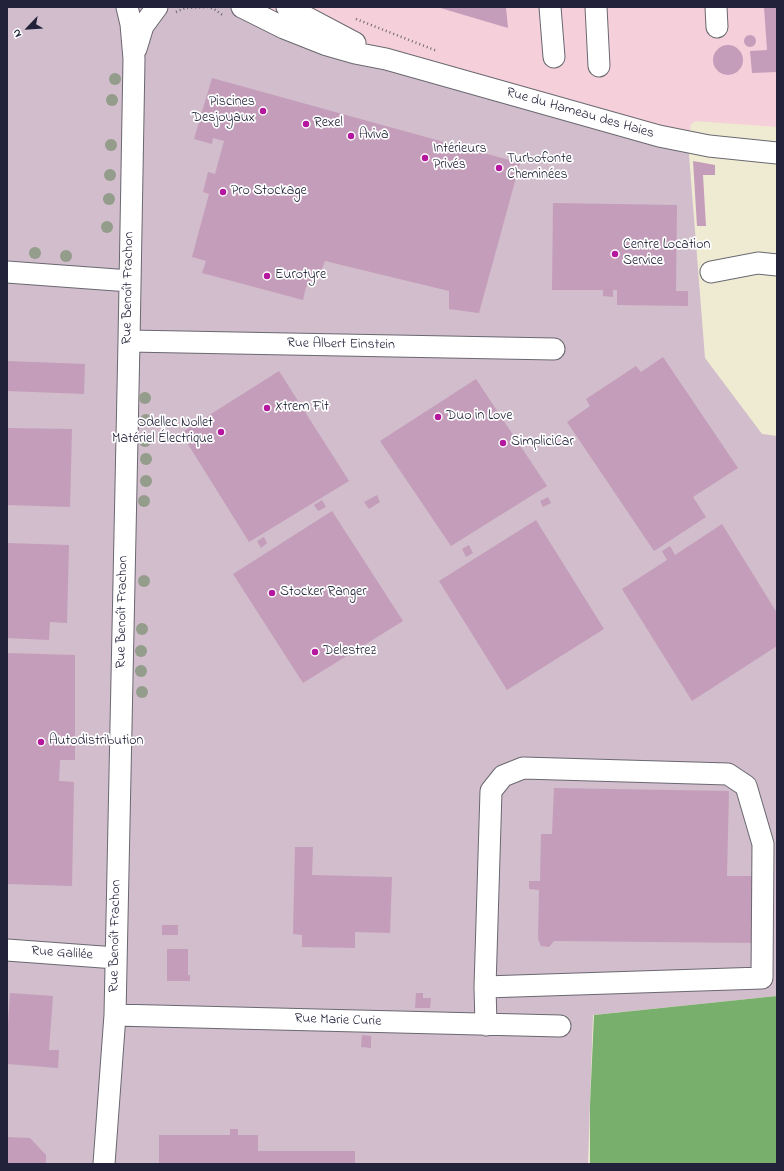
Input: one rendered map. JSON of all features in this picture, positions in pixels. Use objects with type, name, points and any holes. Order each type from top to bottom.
[{"type":"street","name":"Rue Benoît Frachon","points":[[104,1164],[115,1015],[129,341],[134,59],[131,24],[127,7]]},
{"type":"street","name":"Rue Benoît Frachon","points":[[134,59],[143,26],[157,7]]},
{"type":"street","name":"Rue du Hameau des Haies","points":[[242,7],[311,39],[355,53],[386,59],[659,136],[709,146],[777,153]]},
{"type":"street","name":"Rue du Hameau des Haies","points":[[287,7],[386,59]]},
{"type":"street","points":[[550,7],[554,57]]},
{"type":"street","points":[[596,7],[598,66]]},
{"type":"street","points":[[711,272],[758,263],[777,265]]},
{"type":"street","points":[[7,272],[130,281]]},
{"type":"street","name":"Rue Albert Einstein","points":[[129,341],[554,348]]},
{"type":"street","points":[[485,987],[762,978],[763,844],[746,786],[728,774],[523,768],[503,776],[491,790],[485,987],[486,1024]]},
{"type":"street","name":"Rue Galilée","points":[[7,950],[116,958]]},
{"type":"street","name":"Rue Marie Curie","points":[[115,1015],[560,1026]]},
{"type":"shaded area","points":[[7,7],[242,7],[688,142],[705,358],[762,434],[777,436],[777,996],[593,1015],[588,1164],[7,1164]]},
{"type":"shaded area","points":[[242,7],[777,7],[777,127],[696,121],[691,124],[688,142]]},
{"type":"green space","points":[[777,996],[777,1164],[590,1164],[590,1105],[594,1015]]},
{"type":"building","points":[[437,7],[506,7],[508,28]]},
{"type":"building","points":[[764,7],[777,7],[777,72],[752,73],[750,51],[767,50]]},
{"type":"building","points":[[748,35],[752,35],[756,41],[752,47],[748,47],[744,43],[744,39]]},
{"type":"building","points":[[728,45],[738,50],[743,60],[738,70],[728,75],[718,70],[713,60],[718,50]]},
{"type":"building","points":[[212,78],[520,163],[479,313],[449,309],[449,291],[325,261],[321,271],[318,270],[306,287],[303,300],[202,273],[206,261],[192,257],[209,194],[203,192],[208,172],[215,174],[224,141],[213,138],[212,144],[194,139]]},
{"type":"building","points":[[693,161],[715,165],[715,175],[703,175],[706,226],[697,226]]},
{"type":"building","points":[[553,203],[677,205],[676,291],[688,291],[688,306],[617,305],[617,290],[613,290],[613,297],[603,296],[603,290],[552,290]]},
{"type":"building","points":[[663,357],[738,468],[693,497],[706,517],[654,551],[567,422],[590,406],[586,399],[636,366],[641,372]]},
{"type":"building","points":[[7,361],[85,364],[84,394],[7,391]]},
{"type":"building","points":[[279,371],[349,481],[249,542],[181,433]]},
{"type":"building","points":[[476,379],[547,486],[451,546],[380,441]]},
{"type":"building","points":[[8,428],[72,429],[70,507],[7,505]]},
{"type":"building","points":[[377,495],[380,502],[369,509],[364,502]]},
{"type":"building","points":[[548,497],[551,503],[543,507],[540,501]]},
{"type":"building","points":[[322,500],[326,507],[318,511],[314,505]]},
{"type":"building","points":[[332,511],[403,621],[303,683],[233,574]]},
{"type":"building","points":[[536,520],[604,629],[507,690],[439,581]]},
{"type":"building","points":[[722,524],[777,613],[777,646],[692,701],[622,589],[667,560],[662,551],[670,546],[675,555]]},
{"type":"building","points":[[264,537],[267,543],[261,548],[257,541]]},
{"type":"building","points":[[7,543],[69,545],[67,623],[50,622],[49,640],[7,638]]},
{"type":"building","points":[[469,545],[473,553],[466,557],[462,549]]},
{"type":"building","points":[[7,653],[75,655],[75,760],[60,760],[59,781],[74,782],[72,886],[7,884]]},
{"type":"building","points":[[554,788],[729,791],[727,876],[758,876],[756,943],[554,941],[549,947],[541,946],[538,939],[539,890],[529,889],[529,881],[540,881],[541,834],[552,834]]},
{"type":"building","points":[[295,847],[313,847],[312,875],[392,877],[390,933],[355,932],[355,948],[302,947],[302,935],[293,934]]},
{"type":"building","points":[[162,925],[178,925],[178,935],[162,935]]},
{"type":"building","points":[[167,949],[188,949],[188,975],[190,975],[190,981],[167,981]]},
{"type":"building","points":[[10,993],[53,996],[49,1050],[59,1050],[58,1068],[7,1064]]},
{"type":"building","points":[[416,993],[423,993],[423,998],[431,998],[430,1008],[415,1008]]},
{"type":"building","points":[[362,1035],[371,1036],[371,1048],[361,1047]]},
{"type":"building","points":[[230,1129],[238,1129],[238,1135],[258,1135],[258,1151],[355,1151],[355,1164],[159,1164],[159,1135],[230,1135]]},
{"type":"building","points":[[7,1137],[30,1138],[46,1155],[46,1164],[7,1164]]},
{"type":"place","name":"Piscines Desjoyaux","points":[[263,111]]},
{"type":"place","name":"Rexel","points":[[306,124]]},
{"type":"place","name":"Aviva","points":[[351,136]]},
{"type":"place","name":"Intérieurs Privés","points":[[425,158]]},
{"type":"place","name":"Turbofonte Cheminées","points":[[499,168]]},
{"type":"place","name":"Pro Stockage","points":[[223,192]]},
{"type":"place","name":"Centre Location Service","points":[[615,254]]},
{"type":"place","name":"Eurotyre","points":[[267,276]]},
{"type":"place","name":"Xtrem Fit","points":[[267,408]]},
{"type":"place","name":"Duo in Love","points":[[438,417]]},
{"type":"place","name":"Odellec Nollet Matériel Électrique","points":[[221,432]]},
{"type":"place","name":"SimpliciCar","points":[[503,443]]},
{"type":"place","name":"Stocker Ranger","points":[[272,593]]},
{"type":"place","name":"Delestrez","points":[[315,652]]},
{"type":"place","name":"Autodistribution","points":[[41,742]]}]
